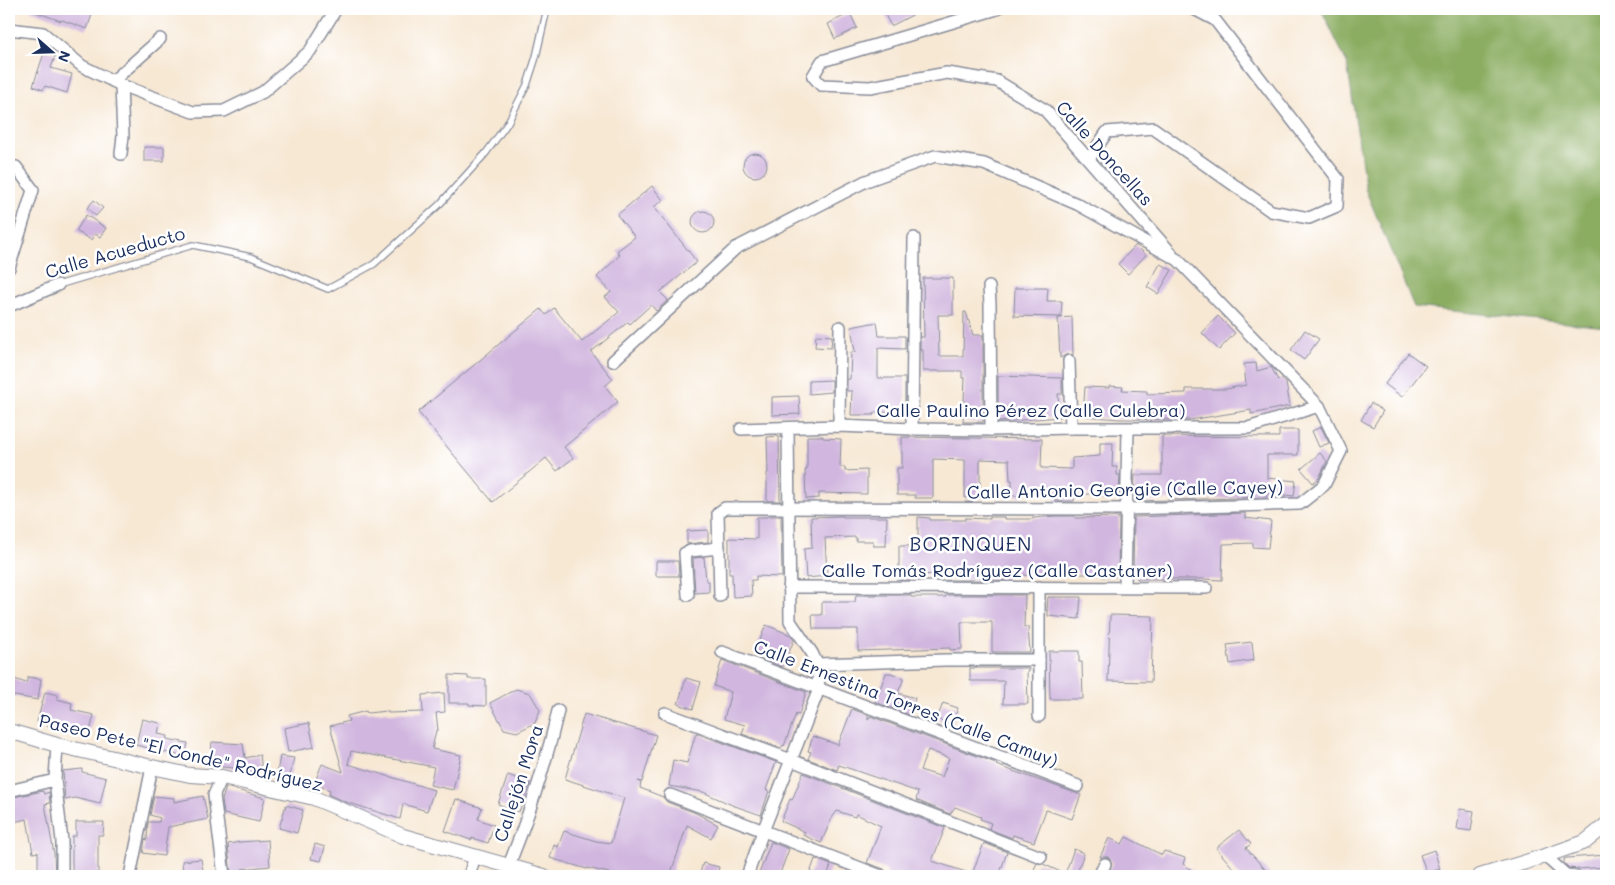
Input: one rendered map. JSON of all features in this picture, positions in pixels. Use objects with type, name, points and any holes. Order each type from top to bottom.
[{"type":"street","points":[[9,29],[43,33],[82,66],[117,83],[193,112],[224,111],[263,92],[310,52],[336,9]]},
{"type":"street","name":"Calle Doncellas","points":[[997,9],[822,61],[813,76],[821,86],[870,87],[947,74],[997,81],[1045,110],[1178,260]]},
{"type":"street","points":[[1089,159],[1107,132],[1153,128],[1271,212],[1309,218],[1337,206],[1338,179],[1215,20],[1194,9]]},
{"type":"street","points":[[117,83],[160,39]]},
{"type":"street","points":[[117,83],[123,136],[121,154]]},
{"type":"street","name":"Calle Antonio Georgie (Calle Cayey)","points":[[613,361],[736,248],[866,181],[934,156],[984,164],[1077,204],[1178,260],[1319,406],[1341,450],[1324,485],[1300,504],[1127,509],[725,508],[718,513],[719,548]]},
{"type":"street","points":[[9,268],[34,190],[16,167]]},
{"type":"street","points":[[912,429],[914,238]]},
{"type":"street","name":"Calle Acueducto","points":[[9,306],[58,285]]},
{"type":"street","points":[[988,287],[990,304],[991,430]]},
{"type":"street","points":[[839,426],[840,327]]},
{"type":"street","points":[[1069,361],[1071,428]]},
{"type":"street","name":"Calle Paulino Pérez (Calle Culebra)","points":[[741,429],[839,426],[991,430],[1248,428],[1319,406]]},
{"type":"street","points":[[747,876],[818,688],[817,664],[790,620],[788,428]]},
{"type":"street","points":[[1125,587],[1128,429]]},
{"type":"street","points":[[688,595],[685,553],[719,548],[720,596]]},
{"type":"street","name":"Calle Tomás Rodríguez (Calle Castaner)","points":[[789,587],[1206,588]]},
{"type":"street","points":[[1038,587],[1039,716]]},
{"type":"street","name":"Calle Ernestina Torres (Calle Camuy)","points":[[722,652],[1078,786]]},
{"type":"street","points":[[817,664],[945,660],[1039,660]]},
{"type":"street","name":"Callejón Mora","points":[[509,865],[525,826],[550,746],[558,711]]},
{"type":"street","points":[[665,713],[1041,857]]},
{"type":"street","name":"Paseo Pete \"El Conde\" Rodríguez","points":[[9,731],[57,745],[152,767],[190,775],[222,777],[314,798],[403,836],[544,876]]},
{"type":"street","points":[[57,745],[55,780],[62,841],[62,876]]},
{"type":"street","points":[[130,876],[152,767]]},
{"type":"street","points":[[222,777],[214,795],[224,876]]},
{"type":"street","points":[[9,791],[55,780]]},
{"type":"street","points":[[670,796],[881,876]]},
{"type":"street","points":[[1480,876],[1584,842],[1606,825]]},
{"type":"street","points":[[469,876],[475,856]]},
{"type":"street","points":[[1545,856],[1566,875],[1575,876]]},
{"type":"street","points":[[1099,876],[1105,864]]},
{"type":"lane","name":"Calle Acueducto","points":[[58,285],[193,245],[251,257],[328,289],[374,264],[439,206],[486,153],[506,124],[527,85],[536,57],[547,9]]},
{"type":"green space","points":[[1321,9],[1606,9],[1606,327],[1414,307],[1366,191],[1347,63]]},
{"type":"building","points":[[30,9],[94,9],[87,29]]},
{"type":"building","points":[[882,9],[924,9],[891,26]]},
{"type":"building","points":[[850,13],[857,28],[835,39],[828,24]]},
{"type":"building","points":[[45,50],[56,54],[51,68],[72,74],[67,93],[45,86],[43,90],[33,86]]},
{"type":"building","points":[[144,147],[164,147],[164,161],[144,161]]},
{"type":"building","points":[[755,153],[764,156],[767,165],[764,174],[755,177],[746,174],[743,165],[746,156]]},
{"type":"building","points":[[652,186],[663,200],[654,207],[697,262],[660,292],[668,300],[656,311],[651,305],[630,324],[628,322],[591,352],[613,379],[605,386],[618,402],[564,447],[573,458],[557,471],[546,458],[493,502],[418,412],[541,309],[546,315],[554,308],[582,342],[619,312],[605,297],[611,292],[597,277],[620,255],[617,251],[635,237],[617,215]]},
{"type":"building","points":[[94,200],[103,208],[96,216],[87,208]]},
{"type":"building","points":[[703,211],[711,214],[714,222],[711,230],[703,233],[695,230],[692,222],[695,214]]},
{"type":"building","points":[[86,215],[106,228],[100,237],[95,234],[91,240],[76,231]]},
{"type":"building","points":[[1136,245],[1146,255],[1128,274],[1118,264]]},
{"type":"building","points":[[1160,264],[1172,270],[1158,294],[1147,287]]},
{"type":"building","points":[[923,278],[953,278],[953,315],[938,315],[939,356],[963,356],[964,312],[966,312],[973,335],[983,335],[983,422],[963,422],[965,378],[962,378],[962,371],[923,371],[923,350],[920,350],[920,337],[924,337]]},
{"type":"building","points":[[1015,288],[1048,288],[1047,301],[1062,301],[1061,317],[1014,316]]},
{"type":"building","points":[[1218,316],[1235,333],[1219,350],[1202,333]]},
{"type":"building","points":[[1072,317],[1073,355],[1068,354],[1060,358],[1058,318]]},
{"type":"building","points":[[877,322],[879,336],[905,336],[905,349],[878,348],[878,378],[905,378],[905,413],[874,412],[874,415],[851,415],[852,391],[847,391],[847,379],[850,379],[851,352],[855,352],[851,327]]},
{"type":"building","points":[[1305,330],[1319,339],[1304,360],[1291,350]]},
{"type":"building","points":[[816,335],[832,336],[831,348],[815,347]]},
{"type":"building","points":[[1408,353],[1426,366],[1402,397],[1385,384]]},
{"type":"building","points":[[1256,363],[1257,371],[1271,367],[1278,380],[1282,379],[1286,383],[1290,406],[1251,414],[1251,410],[1190,420],[1119,419],[1083,416],[1085,387],[1123,387],[1122,390],[1147,391],[1147,394],[1186,393],[1186,389],[1226,389],[1246,385],[1244,364]]},
{"type":"building","points":[[998,376],[1062,378],[1062,394],[1058,394],[1060,417],[998,422]]},
{"type":"building","points":[[832,380],[832,392],[809,394],[809,381]]},
{"type":"building","points":[[799,396],[800,414],[772,415],[772,397]]},
{"type":"building","points":[[1371,403],[1383,411],[1373,427],[1361,420]]},
{"type":"building","points":[[1321,427],[1329,443],[1319,447],[1312,431]]},
{"type":"building","points":[[1279,430],[1298,430],[1298,455],[1267,455],[1267,478],[1296,481],[1294,496],[1267,493],[1267,497],[1137,501],[1137,495],[1134,495],[1135,475],[1162,475],[1162,436],[1279,437]]},
{"type":"building","points":[[779,436],[780,501],[767,501],[767,437]]},
{"type":"building","points":[[807,436],[841,439],[840,467],[845,467],[845,471],[867,470],[867,494],[819,493],[819,498],[806,499]]},
{"type":"building","points":[[902,437],[1042,439],[1041,468],[1072,469],[1072,458],[1100,456],[1100,443],[1113,443],[1112,467],[1117,467],[1117,475],[1120,475],[1119,496],[1102,496],[1102,493],[1074,495],[1074,501],[1055,501],[1055,490],[1024,491],[1023,496],[1012,496],[1009,460],[980,459],[980,498],[965,498],[965,460],[933,459],[933,498],[897,495],[897,468],[902,468]]},
{"type":"building","points":[[1320,453],[1327,461],[1319,478],[1313,483],[1301,469]]},
{"type":"building","points":[[1245,513],[1245,518],[1271,521],[1268,548],[1253,547],[1253,543],[1223,544],[1222,580],[1137,579],[1137,576],[1133,576],[1134,517]]},
{"type":"building","points":[[781,516],[782,577],[756,576],[756,580],[751,580],[752,596],[733,597],[732,574],[729,574],[729,538],[757,539],[757,517]]},
{"type":"building","points":[[1074,516],[1075,518],[1119,517],[1118,576],[1102,577],[1102,574],[1077,574],[1077,572],[1005,576],[1005,580],[946,580],[946,574],[911,575],[911,580],[899,580],[899,546],[918,546],[918,517],[930,518],[930,520],[965,520],[965,518],[990,519],[990,517],[1004,517],[1004,519],[1033,519]]},
{"type":"building","points":[[811,517],[887,517],[886,546],[873,546],[873,541],[856,541],[856,537],[825,538],[827,576],[806,578],[804,549],[812,548]]},
{"type":"building","points":[[708,530],[708,542],[687,544],[687,531]]},
{"type":"building","points":[[704,557],[706,581],[709,581],[709,592],[695,593],[693,558]]},
{"type":"building","points":[[656,561],[678,561],[679,576],[656,576]]},
{"type":"building","points":[[856,595],[946,597],[946,595],[1025,595],[1024,627],[1028,627],[1030,652],[992,652],[992,622],[961,622],[962,649],[950,650],[950,648],[858,651],[858,629],[813,629],[812,615],[822,615],[822,602],[855,602]]},
{"type":"building","points":[[1048,597],[1081,597],[1079,619],[1048,616]]},
{"type":"building","points":[[1110,615],[1153,616],[1151,682],[1108,681]]},
{"type":"building","points":[[766,625],[791,635],[794,640],[783,667],[769,662],[771,657],[755,651]]},
{"type":"building","points":[[1252,642],[1254,660],[1230,664],[1227,645]]},
{"type":"building","points":[[1049,651],[1079,651],[1079,662],[1082,662],[1083,699],[1050,699]]},
{"type":"building","points":[[722,660],[806,692],[799,715],[796,714],[784,746],[781,748],[742,734],[745,725],[724,719],[731,692],[714,686]]},
{"type":"building","points":[[970,668],[1029,668],[1029,671],[1027,671],[1028,704],[1003,704],[1004,681],[970,681]]},
{"type":"building","points":[[886,673],[904,678],[898,693],[915,698],[910,715],[875,702]]},
{"type":"building","points":[[449,675],[468,676],[468,679],[486,679],[486,706],[469,705],[469,703],[449,703]]},
{"type":"building","points":[[9,677],[26,683],[28,677],[41,679],[38,700],[9,695]]},
{"type":"building","points":[[686,678],[701,682],[693,709],[678,704]]},
{"type":"building","points":[[516,689],[530,693],[540,710],[535,723],[517,732],[504,729],[490,703]]},
{"type":"building","points":[[45,692],[58,695],[57,699],[72,703],[71,710],[94,715],[90,731],[51,721],[50,726],[37,722]]},
{"type":"building","points":[[444,693],[445,712],[436,713],[438,730],[436,730],[432,749],[461,755],[453,790],[430,785],[434,767],[351,751],[348,764],[434,790],[427,811],[403,804],[400,819],[346,802],[329,795],[330,790],[314,784],[322,764],[343,772],[330,726],[349,721],[347,716],[366,711],[367,713],[388,711],[388,713],[423,712],[422,695]]},
{"type":"building","points":[[943,703],[958,708],[952,724],[937,719]]},
{"type":"building","points":[[852,709],[868,715],[868,720],[870,716],[997,763],[996,765],[1081,795],[1072,819],[1046,810],[1034,842],[1013,835],[1012,838],[989,829],[991,823],[980,819],[981,817],[955,807],[950,814],[916,800],[918,792],[839,765],[837,770],[808,759],[811,752],[808,751],[813,736],[838,745]],"holes":[[[928,750],[949,758],[942,777],[920,770]]]},
{"type":"building","points":[[584,714],[656,735],[642,782],[638,781],[641,783],[640,788],[663,797],[667,802],[696,813],[718,825],[711,838],[687,825],[670,876],[608,876],[609,873],[587,869],[550,858],[554,845],[558,847],[564,831],[596,841],[611,843],[624,798],[565,779]]},
{"type":"building","points":[[142,719],[160,723],[158,734],[168,736],[167,739],[188,743],[185,757],[136,745]]},
{"type":"building","points":[[309,723],[314,747],[288,752],[284,728]]},
{"type":"building","points":[[696,733],[776,762],[766,790],[769,791],[761,815],[703,792],[669,786],[673,760],[687,763]]},
{"type":"building","points":[[212,742],[243,744],[245,758],[260,755],[262,770],[247,773],[246,769],[210,766]]},
{"type":"building","points":[[280,756],[294,758],[289,780],[276,778]]},
{"type":"building","points":[[82,769],[82,772],[106,778],[100,804],[75,798],[65,800],[63,771]]},
{"type":"building","points":[[803,773],[945,828],[932,861],[972,874],[984,843],[1007,852],[999,876],[888,876],[884,869],[867,863],[881,826],[856,814],[855,817],[837,811],[821,843],[803,835],[805,832],[781,821]]},
{"type":"building","points":[[508,775],[530,783],[519,812],[498,804]]},
{"type":"building","points":[[226,787],[265,798],[259,822],[224,814],[222,800]]},
{"type":"building","points":[[43,791],[44,794],[49,792],[50,803],[45,804],[54,854],[55,876],[38,876],[38,852],[33,853],[27,819],[9,823],[9,798]]},
{"type":"building","points":[[154,796],[174,798],[174,802],[203,796],[208,819],[168,827],[164,856],[143,853],[145,839],[147,840],[148,822],[159,822],[160,818],[150,815]]},
{"type":"building","points":[[456,799],[482,808],[478,819],[494,825],[488,843],[472,838],[471,840],[445,831]]},
{"type":"building","points":[[286,805],[303,810],[297,833],[279,828]]},
{"type":"building","points":[[1460,809],[1474,811],[1471,831],[1457,829]]},
{"type":"building","points":[[76,822],[104,822],[103,835],[98,835],[98,876],[72,876],[72,836],[76,836]]},
{"type":"building","points":[[1239,830],[1251,844],[1246,848],[1271,876],[1240,876],[1216,848]]},
{"type":"building","points":[[1126,837],[1162,855],[1164,851],[1185,858],[1183,864],[1200,876],[1107,876],[1112,863],[1108,857],[1100,857],[1109,838],[1122,844]]},
{"type":"building","points":[[268,840],[270,866],[242,869],[244,876],[231,876],[228,844]]},
{"type":"building","points":[[771,842],[789,849],[779,876],[758,876]]},
{"type":"building","points":[[315,844],[325,847],[321,861],[311,859]]},
{"type":"building","points":[[1074,849],[1084,853],[1076,876],[1031,876],[1037,863],[1065,874]]},
{"type":"building","points":[[1434,850],[1440,869],[1427,873],[1420,855]]},
{"type":"building","points":[[1606,855],[1606,867],[1578,869],[1569,868],[1564,863],[1564,859],[1567,858]]},
{"type":"building","points":[[201,859],[204,876],[187,876],[187,873],[183,874],[182,861]]},
{"type":"building","points":[[815,859],[831,865],[827,876],[809,876]]},
{"type":"building","points":[[703,863],[719,867],[717,876],[699,876]]},
{"type":"district","name":"BORINQUEN","points":[[971,543]]}]
